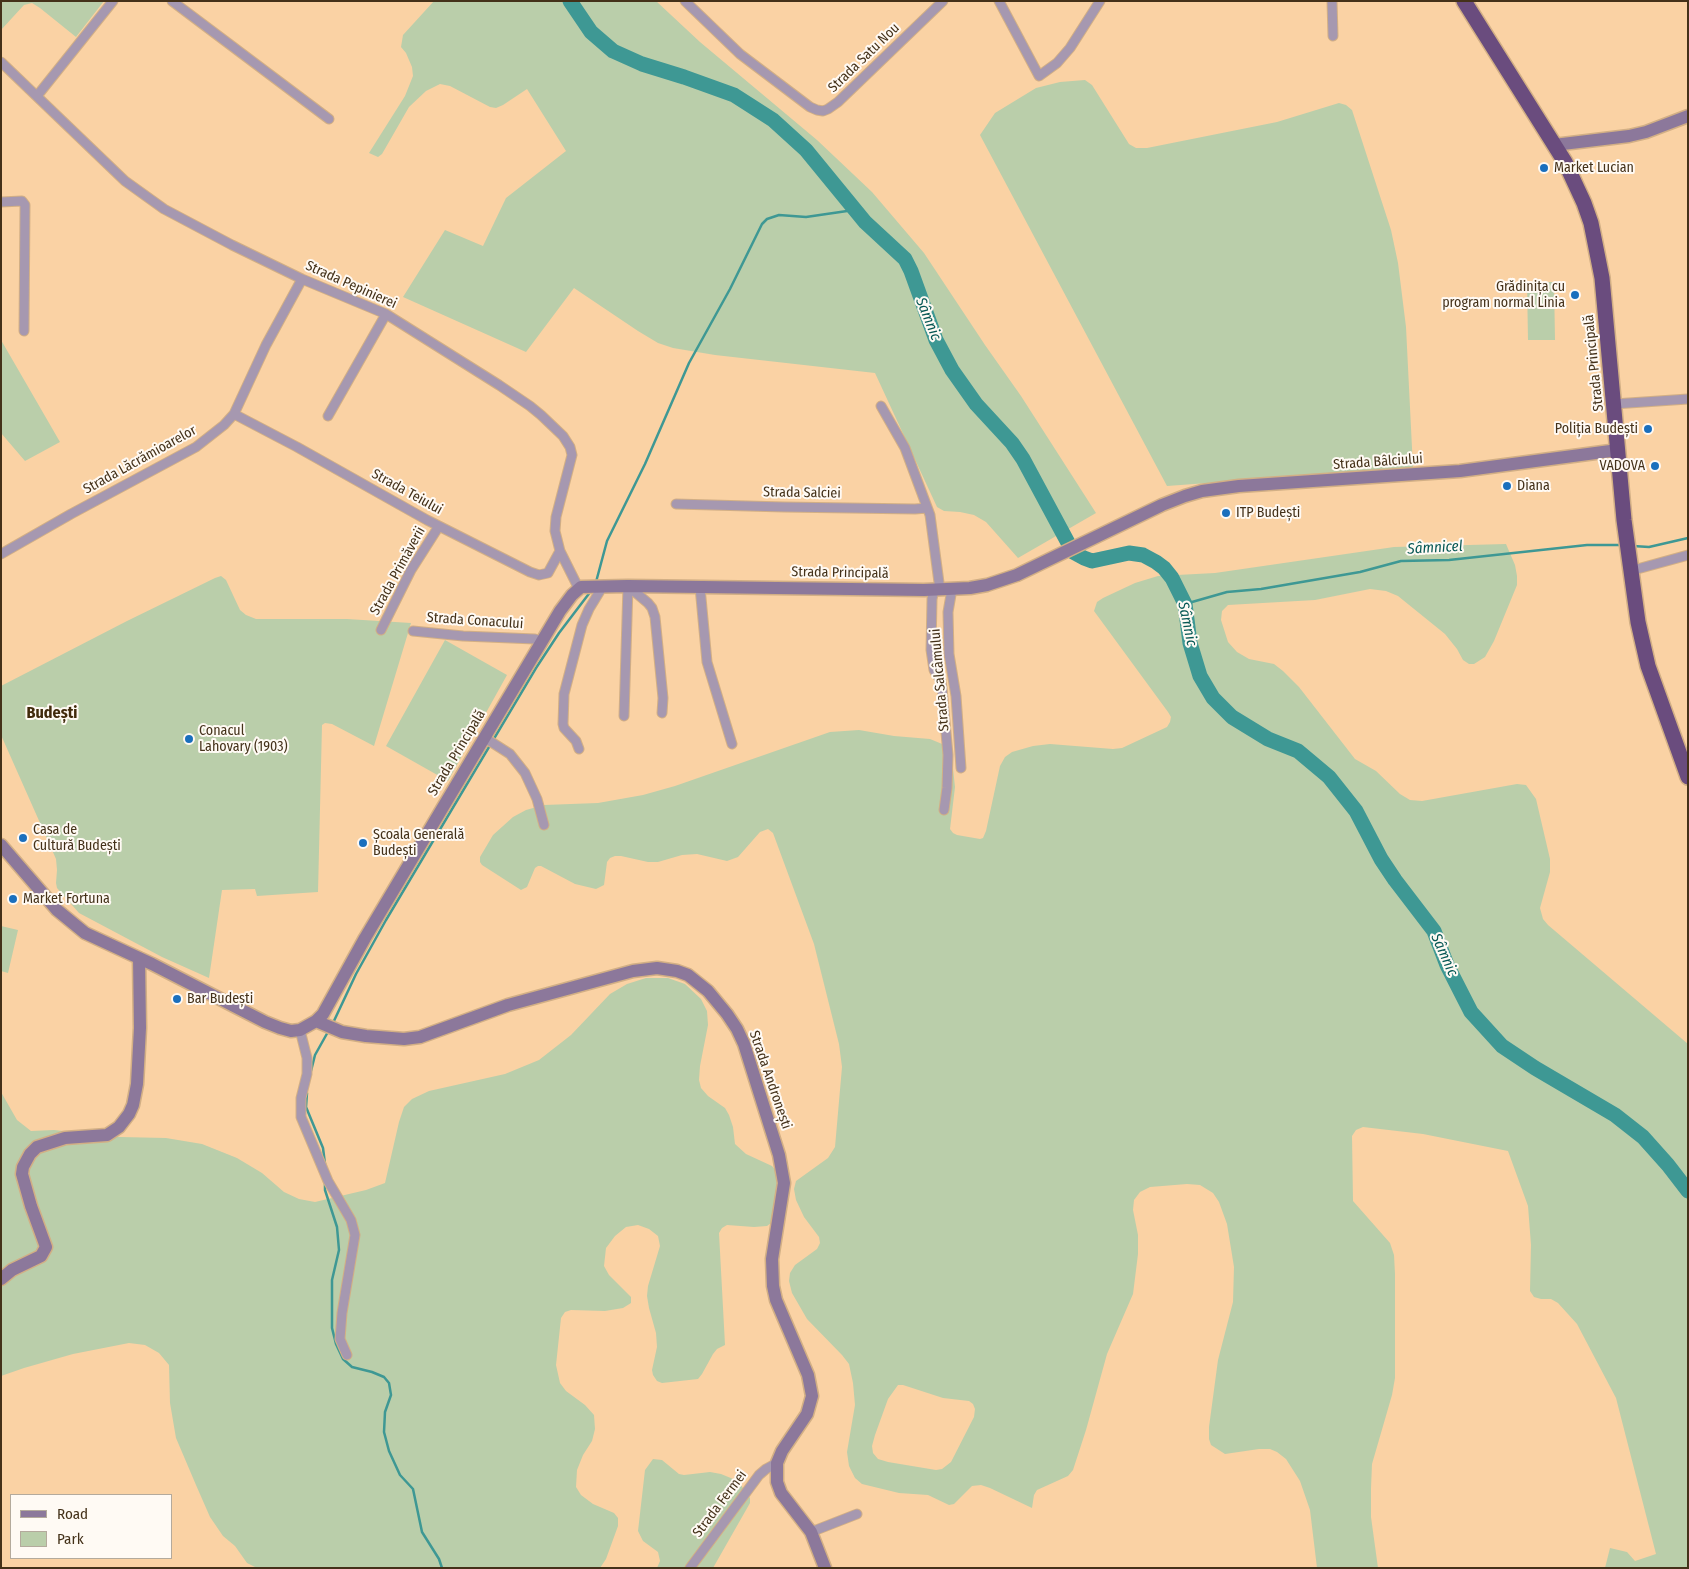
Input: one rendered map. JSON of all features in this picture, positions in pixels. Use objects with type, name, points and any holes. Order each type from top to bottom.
[{"type":"highway","name":"Strada Principală","points":[[1464,1],[1554,145],[1575,182],[1591,223],[1598,250],[1602,278],[1624,520],[1638,622],[1646,658],[1688,777]]},
{"type":"main road","points":[[1554,145],[1630,136],[1688,116]]},
{"type":"main road","name":"Strada Bâlciului","points":[[1050,560],[1143,514],[1185,496],[1221,488],[1460,471],[1618,450]]},
{"type":"main road","name":"Strada Principală","points":[[300,1030],[324,1025],[324,1014],[365,938],[486,739],[538,640],[560,611],[582,588],[628,586],[942,590],[987,585],[1004,580],[1050,560]]},
{"type":"main road","points":[[1,845],[45,898],[76,927],[272,1025],[290,1031],[300,1030]]},
{"type":"main road","points":[[1,1279],[12,1270],[41,1256],[46,1247],[22,1174],[25,1160],[37,1147],[65,1138],[107,1135],[119,1127],[129,1114],[137,1084],[140,1028],[139,958]]},
{"type":"main road","name":"Strada Andronești","points":[[324,1025],[342,1032],[385,1039],[420,1037],[508,1006],[633,971],[657,968],[688,975],[708,991],[728,1014],[744,1044],[780,1155],[784,1183],[772,1259],[773,1286],[776,1300],[808,1375],[812,1396],[807,1414],[782,1451],[777,1464]]},
{"type":"main road","points":[[777,1464],[777,1482],[781,1493],[811,1532],[824,1568]]},
{"type":"street","points":[[37,96],[113,1]]},
{"type":"street","points":[[172,1],[329,119]]},
{"type":"street","name":"Strada Satu Nou","points":[[685,1],[740,54],[810,107],[822,111],[838,102],[943,1]]},
{"type":"street","points":[[999,1],[1039,76],[1057,63],[1070,48],[1100,1]]},
{"type":"street","points":[[1332,1],[1333,36]]},
{"type":"street","name":"Strada Pepinierei","points":[[1,62],[125,181],[156,203],[232,246],[302,279],[386,314],[530,406],[566,440],[572,455],[556,517],[556,531],[560,551],[582,588]]},
{"type":"street","points":[[1,202],[22,201],[25,205],[24,331]]},
{"type":"street","name":"Strada Lăcrămioarelor","points":[[1,554],[196,447],[224,425],[234,414],[266,345],[302,279]]},
{"type":"street","points":[[328,416],[386,314]]},
{"type":"street","points":[[1614,404],[1688,399]]},
{"type":"street","points":[[881,406],[905,448],[927,508],[942,590],[932,600],[931,650],[934,670],[941,681],[948,755],[944,810]]},
{"type":"street","name":"Strada Teiului","points":[[234,414],[439,526],[530,572],[539,574],[548,572],[560,551]]},
{"type":"street","name":"Strada Salciei","points":[[676,504],[927,508]]},
{"type":"street","name":"Strada Primăverii","points":[[381,630],[411,570],[439,526]]},
{"type":"street","points":[[1630,571],[1688,555]]},
{"type":"street","points":[[579,749],[576,741],[563,724],[564,694],[582,625],[601,586]]},
{"type":"street","points":[[628,586],[648,603],[652,608],[655,618],[663,698],[662,713]]},
{"type":"street","points":[[624,716],[628,586]]},
{"type":"street","points":[[700,587],[707,662],[732,744]]},
{"type":"street","name":"Strada Salcâmului","points":[[942,590],[948,612],[949,654],[956,696],[961,768]]},
{"type":"street","name":"Strada Conacului","points":[[413,631],[538,640]]},
{"type":"street","points":[[486,739],[510,754],[525,773],[537,799],[544,825]]},
{"type":"street","points":[[300,1030],[306,1058],[307,1074],[302,1098],[301,1117],[328,1181],[351,1220],[355,1235],[342,1313],[340,1339],[347,1355]]},
{"type":"street","name":"Strada Fermei","points":[[690,1568],[759,1475],[766,1468],[777,1464]]},
{"type":"street","points":[[811,1532],[857,1514]]},
{"type":"green space","points":[[1,1],[104,1],[76,37],[32,3],[24,5],[1,30]]},
{"type":"green space","points":[[434,1],[656,1],[700,42],[817,140],[872,192],[924,253],[1021,396],[1096,513],[1018,558],[986,522],[974,515],[944,511],[937,507],[875,373],[715,355],[673,348],[658,343],[638,331],[574,288],[526,352],[403,297],[445,230],[483,246],[506,198],[566,151],[527,89],[496,108],[490,107],[450,86],[440,84],[426,91],[409,107],[382,154],[378,157],[369,153],[405,96],[413,76],[412,67],[401,47],[403,35]]},
{"type":"green space","points":[[1085,80],[1092,85],[1129,144],[1136,148],[1147,148],[1277,122],[1339,103],[1346,105],[1352,110],[1391,230],[1398,263],[1406,327],[1413,468],[1167,486],[980,135],[995,113],[1036,88],[1060,82]]},
{"type":"green space","points":[[1527,282],[1554,282],[1555,340],[1528,340]]},
{"type":"green space","points":[[1,340],[60,442],[25,461],[1,433]]},
{"type":"green space","points":[[1506,544],[1515,565],[1517,585],[1494,641],[1485,657],[1474,664],[1469,664],[1463,660],[1445,634],[1398,596],[1386,591],[1370,589],[1315,600],[1228,605],[1222,611],[1221,620],[1228,642],[1237,652],[1249,659],[1274,664],[1283,671],[1299,687],[1355,759],[1376,771],[1400,794],[1410,800],[1422,801],[1517,784],[1526,785],[1536,799],[1550,859],[1550,872],[1540,908],[1543,919],[1688,1044],[1688,1568],[1605,1568],[1610,1548],[1627,1552],[1635,1561],[1656,1554],[1616,1398],[1577,1324],[1558,1303],[1551,1299],[1534,1297],[1530,1291],[1531,1245],[1528,1206],[1508,1151],[1423,1134],[1363,1127],[1356,1130],[1352,1136],[1353,1201],[1390,1243],[1394,1255],[1395,1274],[1395,1378],[1372,1464],[1371,1517],[1378,1568],[1317,1568],[1310,1510],[1300,1481],[1286,1459],[1270,1449],[1225,1454],[1211,1445],[1209,1427],[1218,1360],[1233,1302],[1234,1267],[1227,1224],[1219,1202],[1213,1193],[1200,1185],[1187,1184],[1150,1187],[1140,1192],[1134,1200],[1133,1210],[1138,1235],[1138,1254],[1133,1294],[1107,1354],[1073,1470],[1068,1476],[1037,1490],[1034,1495],[1032,1508],[981,1485],[972,1486],[954,1504],[949,1505],[928,1495],[899,1493],[862,1484],[855,1478],[849,1466],[847,1452],[855,1405],[849,1364],[807,1319],[792,1293],[789,1281],[790,1273],[795,1265],[817,1249],[820,1243],[819,1237],[804,1217],[796,1200],[794,1189],[796,1181],[828,1158],[835,1147],[842,1067],[839,1044],[814,944],[773,833],[768,829],[760,832],[738,857],[727,861],[697,854],[682,855],[658,862],[615,856],[607,862],[604,885],[596,889],[575,884],[538,866],[535,868],[527,887],[521,890],[482,865],[480,857],[493,835],[513,817],[526,810],[544,805],[598,803],[643,795],[675,786],[830,732],[859,730],[894,736],[930,739],[947,746],[951,750],[955,787],[950,829],[957,835],[983,838],[1000,766],[1005,757],[1012,752],[1033,746],[1050,744],[1122,748],[1167,727],[1170,722],[1171,717],[1168,712],[1094,611],[1097,602],[1135,583],[1158,576],[1215,573],[1394,547]],"holes":[[[898,1385],[943,1398],[969,1401],[973,1404],[975,1409],[974,1417],[951,1462],[942,1469],[936,1470],[888,1462],[878,1459],[873,1453],[872,1446],[875,1435],[888,1399]]]},
{"type":"green space","points":[[221,576],[226,580],[240,610],[256,619],[347,619],[411,623],[374,746],[332,724],[325,723],[322,725],[318,892],[257,896],[255,889],[222,890],[209,978],[162,957],[79,913],[57,888],[56,859],[1,735],[1,686],[127,621]]},
{"type":"green space","points":[[445,640],[507,675],[448,781],[386,746]]},
{"type":"green space","points":[[1,926],[18,930],[8,973],[1,971]]},
{"type":"green space","points":[[646,978],[668,978],[685,984],[701,999],[707,1011],[708,1025],[700,1066],[699,1080],[701,1088],[708,1096],[725,1108],[733,1127],[735,1144],[746,1154],[772,1166],[776,1171],[778,1181],[771,1223],[767,1226],[754,1227],[727,1225],[719,1233],[725,1345],[717,1349],[713,1354],[698,1379],[662,1383],[657,1381],[653,1375],[652,1370],[657,1347],[656,1333],[647,1296],[648,1286],[660,1246],[658,1236],[649,1229],[638,1225],[626,1227],[615,1236],[606,1248],[604,1266],[609,1275],[631,1297],[631,1303],[623,1308],[605,1311],[571,1310],[565,1312],[561,1318],[556,1365],[560,1383],[566,1391],[585,1405],[594,1415],[595,1429],[592,1441],[583,1455],[577,1470],[576,1487],[581,1495],[593,1504],[614,1513],[618,1518],[618,1526],[606,1559],[600,1568],[257,1568],[247,1563],[235,1546],[223,1536],[210,1517],[176,1438],[170,1403],[169,1365],[159,1353],[145,1345],[129,1343],[73,1354],[1,1376],[1,1092],[17,1120],[31,1131],[54,1130],[120,1137],[166,1138],[202,1144],[237,1158],[262,1173],[284,1192],[299,1199],[315,1202],[366,1190],[385,1183],[399,1122],[404,1107],[412,1099],[429,1091],[505,1074],[539,1060],[571,1035],[610,994],[627,984]]},
{"type":"green space","points":[[653,1459],[662,1460],[679,1474],[710,1472],[721,1474],[738,1481],[750,1498],[750,1503],[713,1568],[657,1568],[660,1561],[658,1552],[643,1541],[638,1531],[645,1470]]},
{"type":"waterway","name":"Sâmnic","points":[[570,1],[591,32],[613,51],[642,64],[734,95],[773,120],[806,150],[865,222],[905,259],[936,340],[952,370],[976,404],[1012,443],[1023,459],[1073,552],[1092,561],[1129,553],[1143,555],[1164,568],[1172,578],[1185,604],[1190,643],[1200,676],[1213,698],[1232,717],[1268,739],[1298,751],[1329,777],[1356,811],[1381,859],[1395,880],[1434,931],[1447,965],[1471,1012],[1502,1046],[1535,1068],[1615,1115],[1643,1137],[1688,1191]]},
{"type":"waterway","points":[[596,582],[607,541],[645,464],[689,363],[730,289],[762,224],[767,219],[779,215],[806,217],[854,210]]},
{"type":"waterway","name":"Sâmnicel","points":[[1633,546],[1649,547],[1688,538]]},
{"type":"waterway","name":"Sâmnicel","points":[[1185,604],[1227,592],[1261,589],[1360,572],[1401,561],[1449,560],[1587,545],[1622,545]]},
{"type":"waterway","points":[[333,1023],[356,974],[386,920],[536,668],[559,633],[591,591]]},
{"type":"waterway","points":[[311,1071],[315,1055],[329,1030]]},
{"type":"waterway","points":[[307,1093],[306,1107],[323,1148],[325,1164]]},
{"type":"waterway","points":[[325,1182],[325,1190],[337,1227],[339,1250],[332,1280],[332,1328],[336,1344],[343,1359],[352,1367],[384,1377],[389,1383],[391,1395],[385,1412],[384,1432],[389,1451],[400,1475],[413,1489],[422,1532],[439,1559],[442,1568]]},
{"type":"place","name":"Market Lucian","points":[[1544,168]]},
{"type":"place","name":"Grădinița cu program normal Linia","points":[[1575,295]]},
{"type":"place","name":"Poliția Budești","points":[[1648,429]]},
{"type":"place","name":"VADOVA","points":[[1655,466]]},
{"type":"place","name":"Diana","points":[[1507,486]]},
{"type":"place","name":"ITP Budești","points":[[1226,513]]},
{"type":"place","name":"Conacul Lahovary (1903)","points":[[189,739]]},
{"type":"place","name":"Casa de Cultură Budești","points":[[23,838]]},
{"type":"place","name":"Școala Generală Budești","points":[[363,843]]},
{"type":"place","name":"Market Fortuna","points":[[13,899]]},
{"type":"place","name":"Bar Budești","points":[[177,999]]},
{"type":"district","name":"Budești","points":[[52,714]]}]
